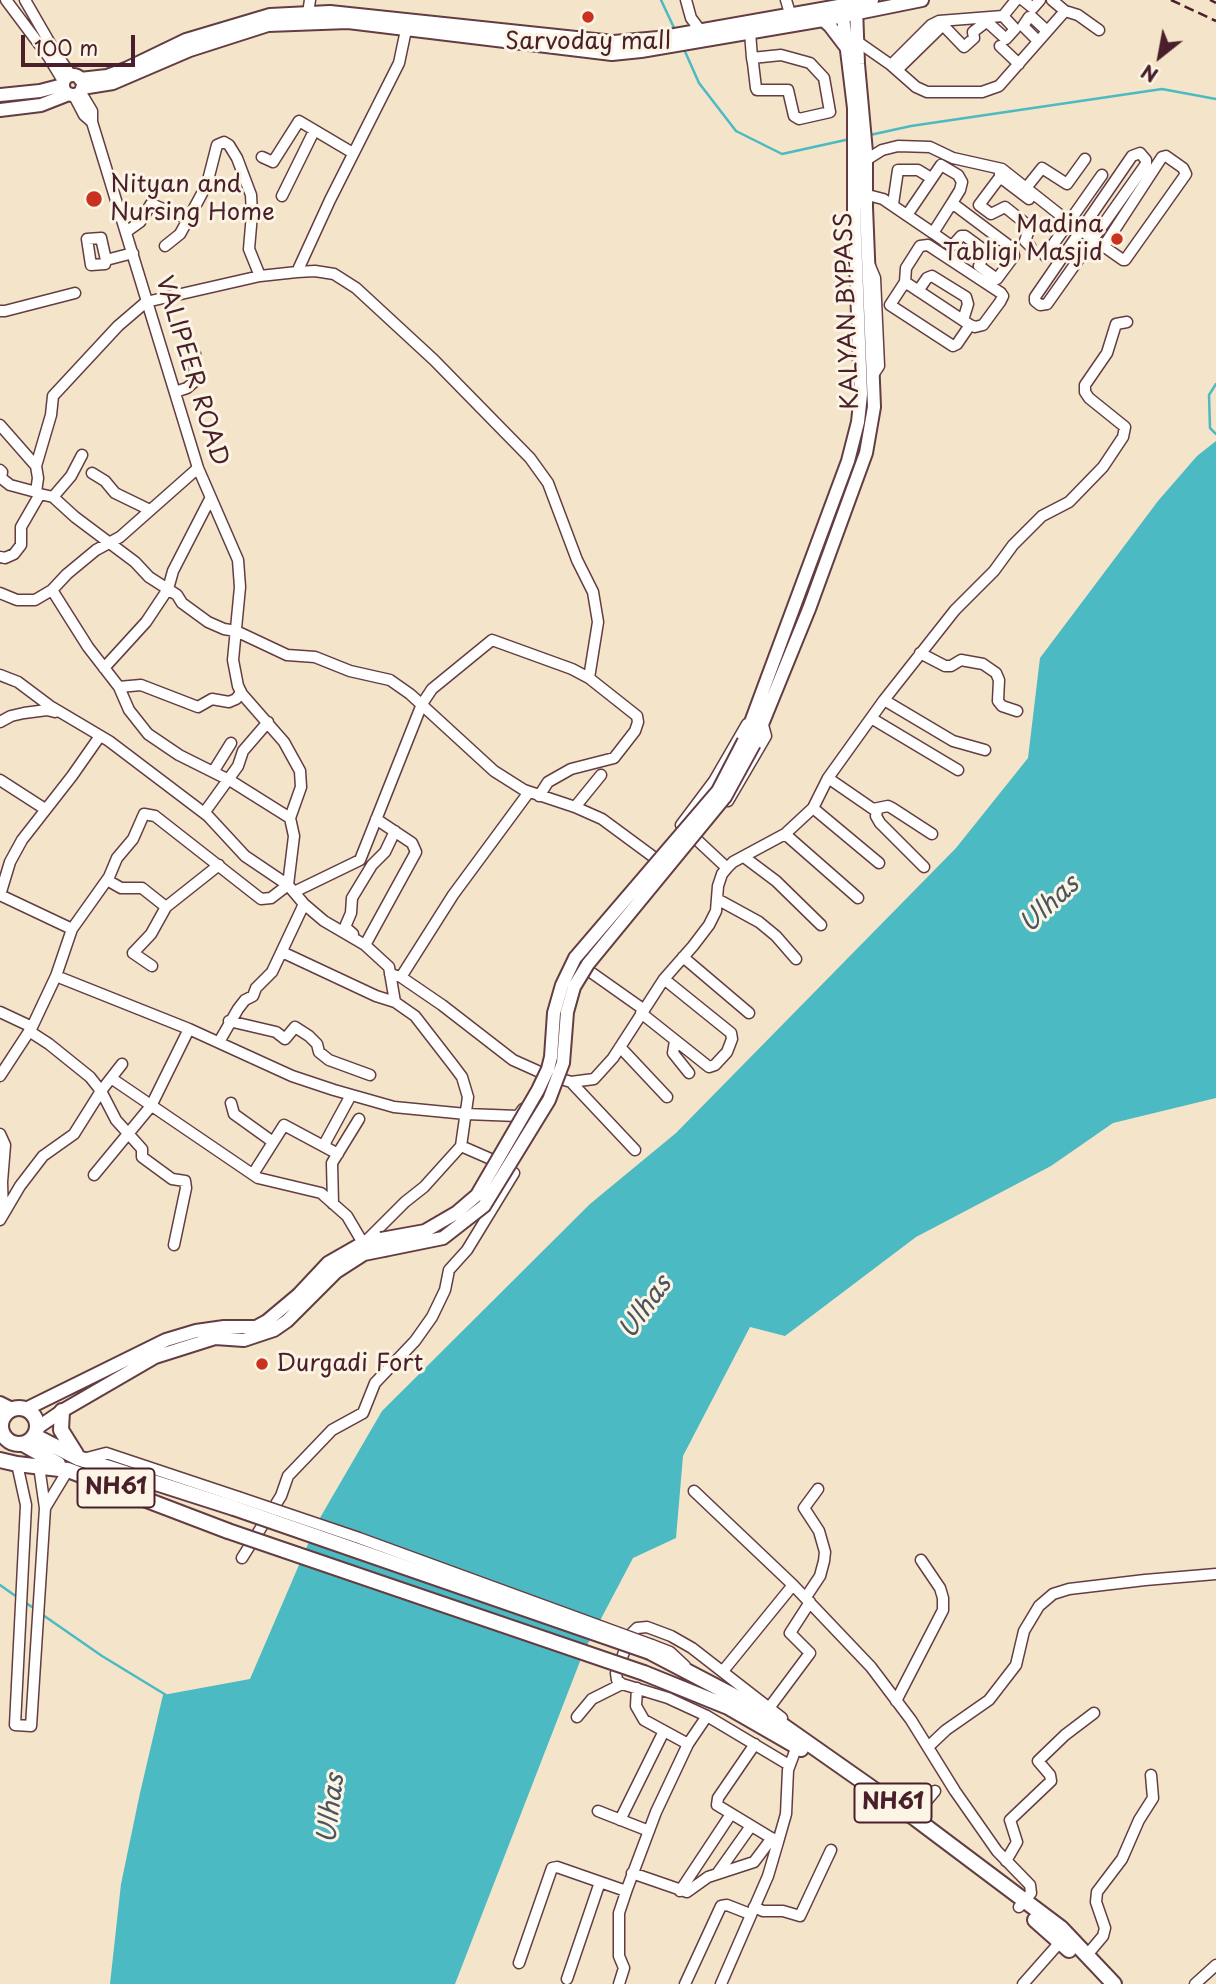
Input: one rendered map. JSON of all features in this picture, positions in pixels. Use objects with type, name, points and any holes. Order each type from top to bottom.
[{"type":"highway","points":[[12,1435],[34,1416],[12,1407],[3,1416],[12,1435],[71,1471]]},
{"type":"highway","points":[[62,1411],[61,1430],[81,1458]]},
{"type":"highway","name":"NH61","points":[[12,1435],[236,1503],[651,1649],[736,1697],[782,1732],[913,1817],[1022,1904],[1101,1984]]},
{"type":"highway","name":"NH61","points":[[0,1460],[71,1471],[228,1531],[644,1672],[782,1732],[797,1746],[1022,1904],[1061,1928],[1114,1984]]},
{"type":"main road","points":[[857,8],[872,0]]},
{"type":"main road","points":[[308,12],[348,22],[406,30],[613,48],[659,43],[857,8],[922,0]]},
{"type":"main road","name":"KALYAN BYPASS","points":[[857,8],[853,46],[859,106],[867,393]]},
{"type":"main road","points":[[698,34],[750,32],[792,19],[823,20],[842,11]]},
{"type":"main road","name":"KALYAN BYPASS","points":[[842,11],[853,46]]},
{"type":"main road","points":[[0,95],[73,86],[107,76],[186,40],[270,15],[308,12],[497,28],[596,41],[613,48]]},
{"type":"main road","points":[[823,20],[853,46]]},
{"type":"main road","points":[[0,110],[41,105],[73,86]]},
{"type":"main road","name":"KALYAN BYPASS","points":[[363,1249],[425,1231],[456,1213],[477,1195],[548,1069],[554,1013],[559,994],[575,958],[718,792],[749,743],[848,461],[873,375],[867,260],[860,193]]},
{"type":"main road","points":[[12,1407],[166,1340],[196,1331],[224,1327],[256,1327],[298,1295],[328,1263],[363,1249]]},
{"type":"main road","points":[[12,1435],[62,1411],[155,1357],[215,1338],[244,1340],[274,1330],[363,1249]]},
{"type":"street","points":[[6,0],[73,86]]},
{"type":"street","points":[[25,0],[73,86]]},
{"type":"street","points":[[686,0],[698,34]]},
{"type":"street","points":[[786,0],[792,19]]},
{"type":"street","points":[[894,68],[931,25],[1003,16],[1016,0]]},
{"type":"street","points":[[1023,0],[1032,8],[1040,0]]},
{"type":"street","points":[[1052,0],[1065,11],[1078,15],[1099,30]]},
{"type":"street","points":[[853,46],[894,68],[916,87],[927,92],[982,92],[999,86],[1065,11]]},
{"type":"street","points":[[985,20],[1006,39],[1015,29],[1003,16]]},
{"type":"street","points":[[1038,41],[1023,26],[1029,17],[1047,32]]},
{"type":"street","points":[[941,23],[964,47],[974,38],[974,32],[985,20]]},
{"type":"street","points":[[297,272],[399,63],[406,30]]},
{"type":"street","points":[[750,32],[752,58],[757,90],[788,90],[796,118],[799,120],[830,112],[824,78],[810,63],[781,55],[752,58]]},
{"type":"street","points":[[1000,46],[1019,64]]},
{"type":"street","name":"VALIPEER ROAD","points":[[73,86],[84,115],[92,122],[198,468],[238,560],[240,587],[233,660],[241,692]]},
{"type":"street","points":[[262,157],[271,162],[275,161],[298,122],[353,153]]},
{"type":"street","points":[[282,196],[314,131]]},
{"type":"street","points":[[165,246],[180,234],[207,184],[217,145],[224,142],[237,158],[251,195],[249,249],[260,276]]},
{"type":"street","points":[[860,158],[898,146],[930,147],[953,158],[1000,173],[1123,260],[1127,259],[1186,174],[1183,168],[1164,156],[1104,246]]},
{"type":"street","points":[[1140,153],[1144,156],[1146,164],[1045,306],[1040,305],[1035,301],[1035,297],[1109,190],[1132,156],[1140,153]]},
{"type":"street","points":[[1027,187],[1042,168],[1067,184],[1085,159]]},
{"type":"street","points":[[907,215],[941,164],[958,175],[962,182],[960,190],[933,233]]},
{"type":"street","points":[[893,204],[898,170],[914,169],[931,178]]},
{"type":"street","points":[[1000,173],[1009,173],[1069,222]]},
{"type":"street","points":[[1000,173],[979,205],[991,214],[1005,207],[1030,228],[1025,241],[1030,246]]},
{"type":"street","points":[[1065,279],[1043,255],[1102,175]]},
{"type":"street","points":[[1109,190],[1122,198]]},
{"type":"street","points":[[860,193],[893,204],[950,245],[965,236],[984,250],[979,266],[994,278],[1000,277],[1014,256],[1012,248],[952,203]]},
{"type":"street","points":[[126,232],[140,222],[151,204],[188,219]]},
{"type":"street","points":[[890,305],[904,284],[906,268],[923,244],[1003,296],[982,325],[975,327],[904,284]]},
{"type":"street","points":[[106,260],[133,253]]},
{"type":"street","points":[[867,260],[876,278],[879,366],[873,375]]},
{"type":"street","points":[[0,557],[14,554],[21,545],[22,527],[38,493],[36,466],[51,415],[53,396],[110,334],[146,302],[260,276],[315,271],[334,274],[375,304],[434,360],[520,448],[548,483],[597,607],[598,622],[589,678]]},
{"type":"street","points":[[876,302],[890,305],[953,346],[957,344],[967,324],[966,297],[932,276],[918,291]]},
{"type":"street","points":[[904,284],[967,324]]},
{"type":"street","points":[[0,311],[5,312],[75,293]]},
{"type":"street","points":[[390,974],[401,976],[513,1059],[542,1073],[571,1082],[594,1079],[620,1047],[664,979],[709,925],[716,911],[722,874],[733,862],[785,834],[813,807],[828,778],[871,718],[955,610],[1042,516],[1069,502],[1103,467],[1123,438],[1125,427],[1088,398],[1084,389],[1091,374],[1107,353],[1116,324],[1128,322]]},
{"type":"street","points":[[176,392],[194,382],[195,354]]},
{"type":"street","points":[[0,425],[36,466]]},
{"type":"street","points":[[53,497],[71,476],[82,455]]},
{"type":"street","points":[[0,593],[17,600],[35,600],[52,590],[67,574],[120,537],[198,468]]},
{"type":"street","points":[[0,470],[1,478],[10,485],[53,497],[208,622],[236,631],[288,655],[315,657],[350,671],[390,680],[422,704],[494,771],[534,794],[575,807],[602,820],[670,870],[735,792],[765,736],[758,722],[745,726],[714,781],[653,857]]},
{"type":"street","points":[[92,473],[106,481],[115,494],[150,510]]},
{"type":"street","points":[[104,668],[145,622],[168,589],[173,571],[210,499]]},
{"type":"street","points":[[52,590],[88,647],[119,687],[129,710],[148,734],[179,755],[229,780],[290,818]]},
{"type":"street","points":[[0,1076],[31,1029],[56,976],[72,929],[107,880],[117,858],[133,839],[144,814],[155,816],[261,900],[271,898],[360,860],[422,704],[432,689],[492,640],[572,669],[589,678],[637,716],[635,731],[614,758],[571,769],[548,782],[534,794],[453,895],[401,976]]},
{"type":"street","points":[[920,653],[945,666],[951,666],[961,660],[983,664],[996,673],[999,680],[998,701],[1002,706],[1017,711]]},
{"type":"street","points":[[0,675],[18,682],[100,736],[204,813],[245,856],[291,889],[324,921],[366,944]]},
{"type":"street","points":[[119,687],[141,685],[198,707],[212,699],[229,702],[236,699],[241,692],[268,722],[284,742],[300,771],[301,787],[290,818],[294,836],[291,889]]},
{"type":"street","points":[[884,700],[953,741],[985,750]]},
{"type":"street","points":[[0,722],[11,716],[47,710],[69,717]]},
{"type":"street","points":[[871,718],[958,771]]},
{"type":"street","points":[[204,813],[238,766],[243,751],[268,722]]},
{"type":"street","points":[[72,929],[0,895],[10,862],[22,840],[100,736]]},
{"type":"street","points":[[213,772],[231,743]]},
{"type":"street","points":[[575,807],[601,775]]},
{"type":"street","points":[[828,778],[862,802],[877,810],[888,806],[932,834]]},
{"type":"street","points":[[0,780],[45,809]]},
{"type":"street","points":[[813,807],[879,863]]},
{"type":"street","points":[[877,810],[876,816],[880,823],[924,867]]},
{"type":"street","points":[[366,944],[416,852],[412,843],[376,819]]},
{"type":"street","points":[[395,831],[385,852],[372,865],[352,898],[351,913],[345,925],[348,931],[366,944],[389,967],[395,1002]]},
{"type":"street","points":[[785,834],[858,898]]},
{"type":"street","points":[[696,839],[727,868]]},
{"type":"street","points":[[744,857],[776,881],[821,925]]},
{"type":"street","points":[[152,966],[133,953],[151,934],[166,907],[219,865]]},
{"type":"street","points":[[107,880],[121,888],[142,888],[166,907]]},
{"type":"street","points":[[717,899],[759,922],[776,936],[796,959]]},
{"type":"street","points":[[219,1042],[229,1021],[272,972],[304,904]]},
{"type":"street","points":[[111,1078],[258,1178],[321,1193],[347,1216],[363,1249],[461,1146],[468,1097],[462,1077],[415,1016],[395,1002],[376,996],[282,952]]},
{"type":"street","points":[[683,957],[749,1013]]},
{"type":"street","points":[[592,973],[709,1067],[721,1060],[732,1039],[727,1030],[664,979]]},
{"type":"street","points":[[56,976],[189,1029],[292,1076],[351,1095],[394,1107],[518,1116]]},
{"type":"street","points":[[0,1012],[31,1029],[90,1077],[101,1091],[116,1120],[142,1149],[142,1157],[172,1179],[185,1181],[186,1188],[174,1245]]},
{"type":"street","points":[[229,1021],[276,1032],[285,1039],[295,1027],[309,1036],[317,1044],[319,1052],[329,1060],[370,1075]]},
{"type":"street","points":[[94,1175],[151,1106],[189,1029]]},
{"type":"street","points":[[675,1041],[673,1054],[689,1073]]},
{"type":"street","points":[[620,1047],[667,1097]]},
{"type":"street","points":[[1,1218],[20,1186],[43,1156],[74,1134],[122,1064]]},
{"type":"street","points":[[451,1213],[470,1197],[542,1073]]},
{"type":"street","points":[[571,1082],[635,1150]]},
{"type":"street","points":[[325,1147],[351,1095]]},
{"type":"street","points":[[231,1102],[234,1114],[274,1142]]},
{"type":"street","points":[[333,1203],[332,1163],[359,1119]]},
{"type":"street","points":[[253,1174],[284,1125],[338,1154]]},
{"type":"street","points":[[0,1135],[5,1144],[1,1218]]},
{"type":"street","points":[[242,1558],[281,1496],[288,1476],[332,1430],[363,1413],[375,1383],[415,1341],[432,1317],[445,1290],[449,1270],[467,1250],[514,1173],[461,1146]]},
{"type":"street","points":[[17,1464],[26,1505],[15,1725],[31,1726],[45,1508],[38,1466]]},
{"type":"street","points":[[45,1508],[71,1471]]},
{"type":"street","points":[[769,1708],[810,1653],[790,1633],[820,1576],[824,1561],[825,1552],[819,1531],[804,1508],[818,1489]]},
{"type":"street","points":[[694,1491],[793,1585],[871,1667],[1006,1861],[1030,1885],[1031,1893],[1022,1904]]},
{"type":"street","points":[[24,1495],[43,1495]]},
{"type":"street","points":[[896,1701],[943,1610],[940,1588],[921,1560]]},
{"type":"street","points":[[928,1747],[946,1730],[989,1700],[1016,1665],[1024,1631],[1039,1606],[1053,1594],[1069,1589],[1216,1574]]},
{"type":"street","points":[[723,1671],[793,1585]]},
{"type":"street","points":[[782,1732],[788,1723],[723,1671],[671,1636],[659,1630],[638,1628],[631,1634],[616,1673],[617,1680],[708,1716],[789,1765]]},
{"type":"street","points":[[651,1649],[670,1652],[696,1676]]},
{"type":"street","points":[[576,1717],[592,1699],[622,1684]]},
{"type":"street","points":[[637,1688],[636,1706],[644,1720],[688,1744]]},
{"type":"street","points":[[1006,1861],[1017,1842],[1010,1820],[1051,1781],[1038,1761],[1065,1735],[1094,1713]]},
{"type":"street","points":[[619,1984],[624,1968],[619,1956],[619,1913],[649,1831],[688,1744],[708,1716]]},
{"type":"street","points":[[620,1820],[664,1731]]},
{"type":"street","points":[[755,1744],[718,1798],[718,1805],[775,1840]]},
{"type":"street","points":[[519,1964],[552,1868],[557,1867],[600,1882],[691,1891],[703,1881],[754,1862],[775,1840],[786,1814],[789,1765],[797,1746]]},
{"type":"street","points":[[1087,1955],[1103,1936],[1105,1928],[1096,1902],[1097,1892],[1122,1859],[1139,1821],[1151,1803],[1154,1792],[1151,1775]]},
{"type":"street","points":[[913,1817],[935,1791]]},
{"type":"street","points":[[598,1811],[649,1831]]},
{"type":"street","points":[[680,1891],[731,1814]]},
{"type":"street","points":[[717,1875],[751,1826]]},
{"type":"street","points":[[721,1984],[775,1858],[775,1840]]},
{"type":"street","points":[[685,1984],[721,1906],[783,1911],[800,1916],[831,1850]]},
{"type":"street","points":[[567,1979],[600,1882]]},
{"type":"street","points":[[1023,1984],[1061,1941]]},
{"type":"street","points":[[1195,1984],[1216,1965]]},
{"type":"water","name":"Ulhas","points":[[1216,441],[1216,1098],[1113,1123],[1051,1166],[916,1237],[785,1336],[750,1327],[683,1456],[676,1538],[633,1558],[584,1651],[455,1984],[110,1984],[121,1884],[163,1695],[250,1679],[317,1523],[382,1411],[590,1204],[676,1133],[956,848],[1028,758],[1040,658],[1158,501],[1197,456]]},
{"type":"waterway","points":[[661,0],[676,32]]},
{"type":"waterway","points":[[683,47],[699,83],[736,131],[782,154],[850,139]]},
{"type":"waterway","points":[[870,135],[911,126],[1162,89],[1216,99]]},
{"type":"waterway","points":[[1216,384],[1209,395],[1210,428],[1216,434]]},
{"type":"waterway","points":[[0,1585],[17,1597]]},
{"type":"waterway","points":[[23,1601],[35,1609]]},
{"type":"waterway","points":[[40,1613],[102,1656],[166,1695]]},
{"type":"railway","points":[[1171,0],[1216,21]]},
{"type":"railway","points":[[1210,0],[1216,3]]},
{"type":"place","name":"Sarvoday mall","points":[[588,17]]},
{"type":"place","name":"Nityan and Nursing Home","points":[[94,199]]},
{"type":"place","name":"Madina Tabligi Masjid","points":[[1117,239]]},
{"type":"place","name":"Durgadi Fort","points":[[262,1364]]}]
